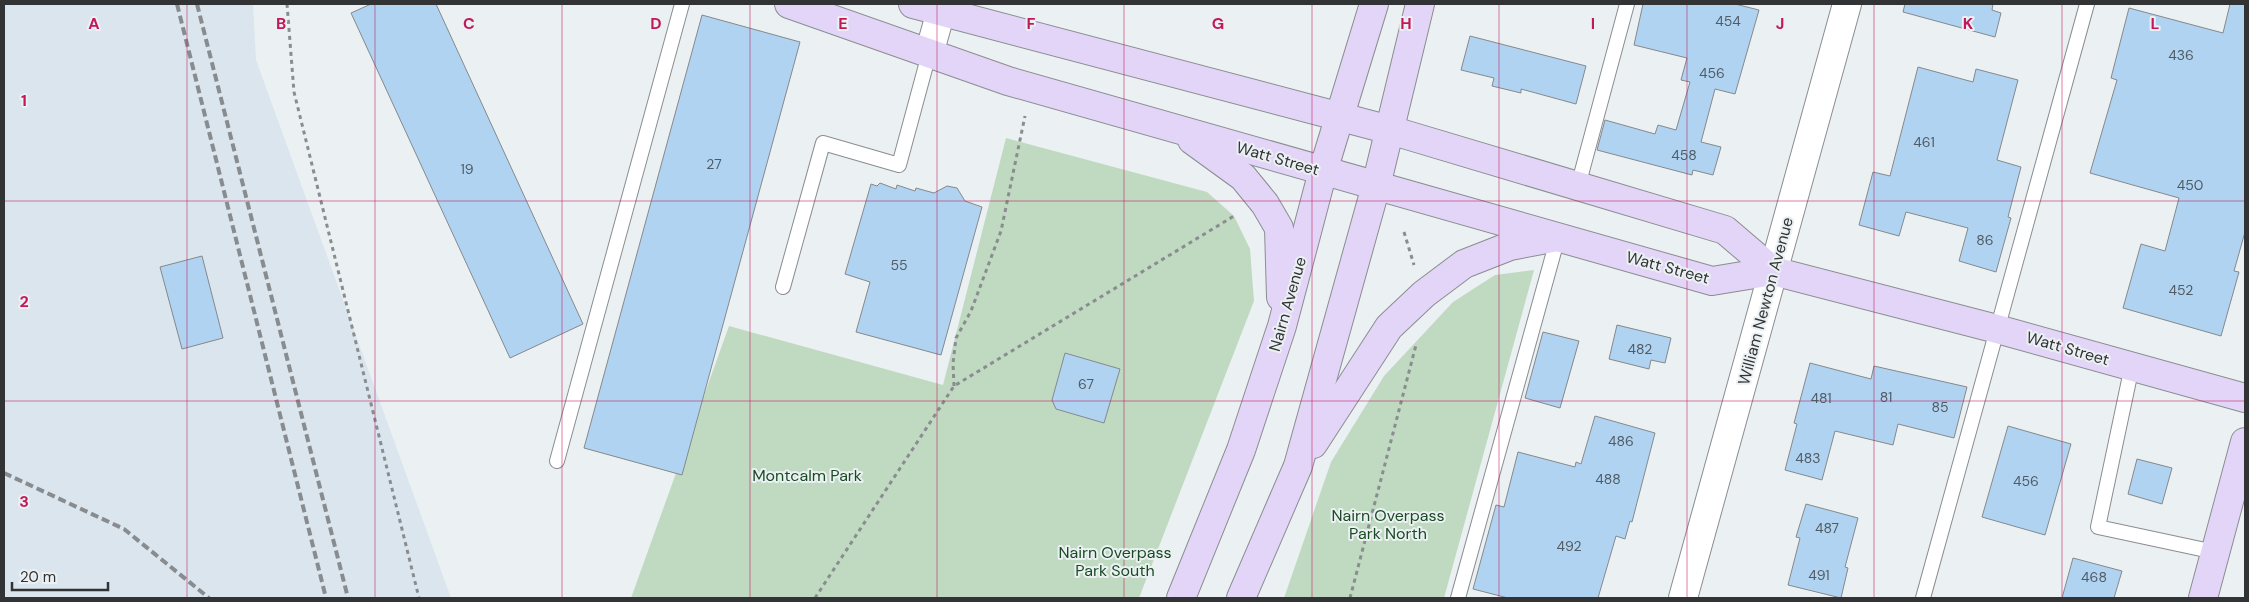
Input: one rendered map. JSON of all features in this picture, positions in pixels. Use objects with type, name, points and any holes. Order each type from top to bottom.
[{"type":"main road","name":"Watt Street","points":[[789,4],[1031,88],[1712,281],[1773,270],[1997,329],[2245,398]]},
{"type":"main road","name":"Watt Street","points":[[913,4],[941,8],[1339,118],[1390,130],[1725,230],[1773,270]]},
{"type":"main road","name":"Nairn Avenue","points":[[1181,598],[1241,450],[1282,326],[1323,171],[1374,4]]},
{"type":"main road","points":[[1241,598],[1298,466],[1376,186],[1420,4]]},
{"type":"main road","points":[[1177,129],[1243,177],[1265,204],[1279,228],[1282,326]]},
{"type":"main road","points":[[1298,466],[1389,327],[1424,294],[1464,264],[1510,246],[1558,236]]},
{"type":"main road","points":[[2203,598],[2245,442]]},
{"type":"street","name":"William Newton Avenue","points":[[1683,598],[1848,4]]},
{"type":"street","points":[[929,54],[941,8]]},
{"type":"lane","points":[[557,461],[682,4]]},
{"type":"lane","points":[[1578,186],[1627,4]]},
{"type":"lane","points":[[1923,598],[2087,4]]},
{"type":"lane","points":[[783,286],[823,143],[899,165],[929,54]]},
{"type":"lane","points":[[1458,598],[1558,236]]},
{"type":"lane","points":[[2132,366],[2098,527],[2215,552]]},
{"type":"path","points":[[287,4],[294,92],[419,598]]},
{"type":"path","points":[[954,386],[953,363],[956,338],[971,311],[1001,231],[1031,88]]},
{"type":"path","points":[[815,598],[954,386],[1234,216]]},
{"type":"path","points":[[1404,232],[1416,268]]},
{"type":"path","points":[[1350,598],[1418,335]]},
{"type":"shaded area","points":[[4,4],[253,4],[256,60],[451,598],[4,598]]},
{"type":"green space","name":"Montcalm Park","points":[[1006,138],[1207,192],[1234,216],[1250,249],[1254,301],[1139,598],[631,598],[729,326],[943,385]]},
{"type":"green space","name":"Nairn Overpass Park North","points":[[1534,270],[1444,598],[1284,598],[1331,462],[1384,376],[1453,302],[1495,275]]},
{"type":"building","points":[[371,4],[436,4],[583,324],[510,358],[351,13]]},
{"type":"building","points":[[1643,4],[1735,4],[1759,10],[1735,94],[1715,89],[1701,142],[1721,147],[1713,175],[1693,170],[1692,175],[1597,150],[1605,120],[1655,134],[1658,125],[1676,130],[1690,82],[1681,80],[1687,58],[1634,45]]},
{"type":"building","points":[[1905,4],[1993,4],[1992,10],[2001,13],[1995,37],[1903,12]]},
{"type":"building","points":[[2230,4],[2245,4],[2245,232],[2234,271],[2239,272],[2221,336],[2123,308],[2141,244],[2165,251],[2179,198],[2090,173],[2117,80],[2111,78],[2129,8],[2223,33]]},
{"type":"building","points":[[702,15],[800,42],[682,475],[584,448]]},
{"type":"building","points":[[1470,36],[1586,66],[1576,104],[1521,89],[1521,93],[1492,86],[1494,78],[1461,70]]},
{"type":"building","points":[[1918,67],[1973,82],[1976,69],[2018,80],[1997,160],[2021,167],[2008,217],[2011,218],[1996,272],[1959,261],[1968,228],[1906,212],[1899,236],[1859,225],[1873,172],[1890,176]]},
{"type":"building","points":[[880,183],[896,189],[897,185],[915,191],[916,188],[934,193],[947,186],[957,188],[965,201],[982,207],[941,355],[856,332],[870,282],[845,274],[871,184],[877,186]]},
{"type":"building","points":[[202,256],[223,338],[182,349],[160,267]]},
{"type":"building","points":[[1617,325],[1671,338],[1665,363],[1651,360],[1649,369],[1609,359]]},
{"type":"building","points":[[1543,332],[1579,341],[1560,408],[1525,398]]},
{"type":"building","points":[[1065,353],[1120,369],[1104,423],[1056,409],[1052,400]]},
{"type":"building","points":[[1810,363],[1871,379],[1874,366],[1967,387],[1954,438],[1898,424],[1893,445],[1835,431],[1822,480],[1785,470],[1797,424],[1794,423]]},
{"type":"building","points":[[1595,416],[1655,433],[1632,522],[1630,521],[1625,539],[1616,536],[1598,598],[1508,598],[1473,589],[1496,505],[1504,507],[1518,452],[1575,467],[1576,462],[1581,464]]},
{"type":"building","points":[[2008,426],[2071,444],[2045,535],[1982,517]]},
{"type":"building","points":[[2137,459],[2172,468],[2162,504],[2128,494]]},
{"type":"building","points":[[1806,504],[1858,518],[1845,567],[1848,568],[1841,598],[1788,585],[1800,538],[1796,537]]},
{"type":"building","points":[[2073,558],[2122,571],[2114,598],[2062,598]]},
{"type":"railway","points":[[177,4],[326,598]]},
{"type":"railway","points":[[197,4],[348,598]]},
{"type":"railway","points":[[4,473],[124,529],[209,598]]},
{"type":"park label","name":"Nairn Overpass Park South","points":[[1115,561]]}]
